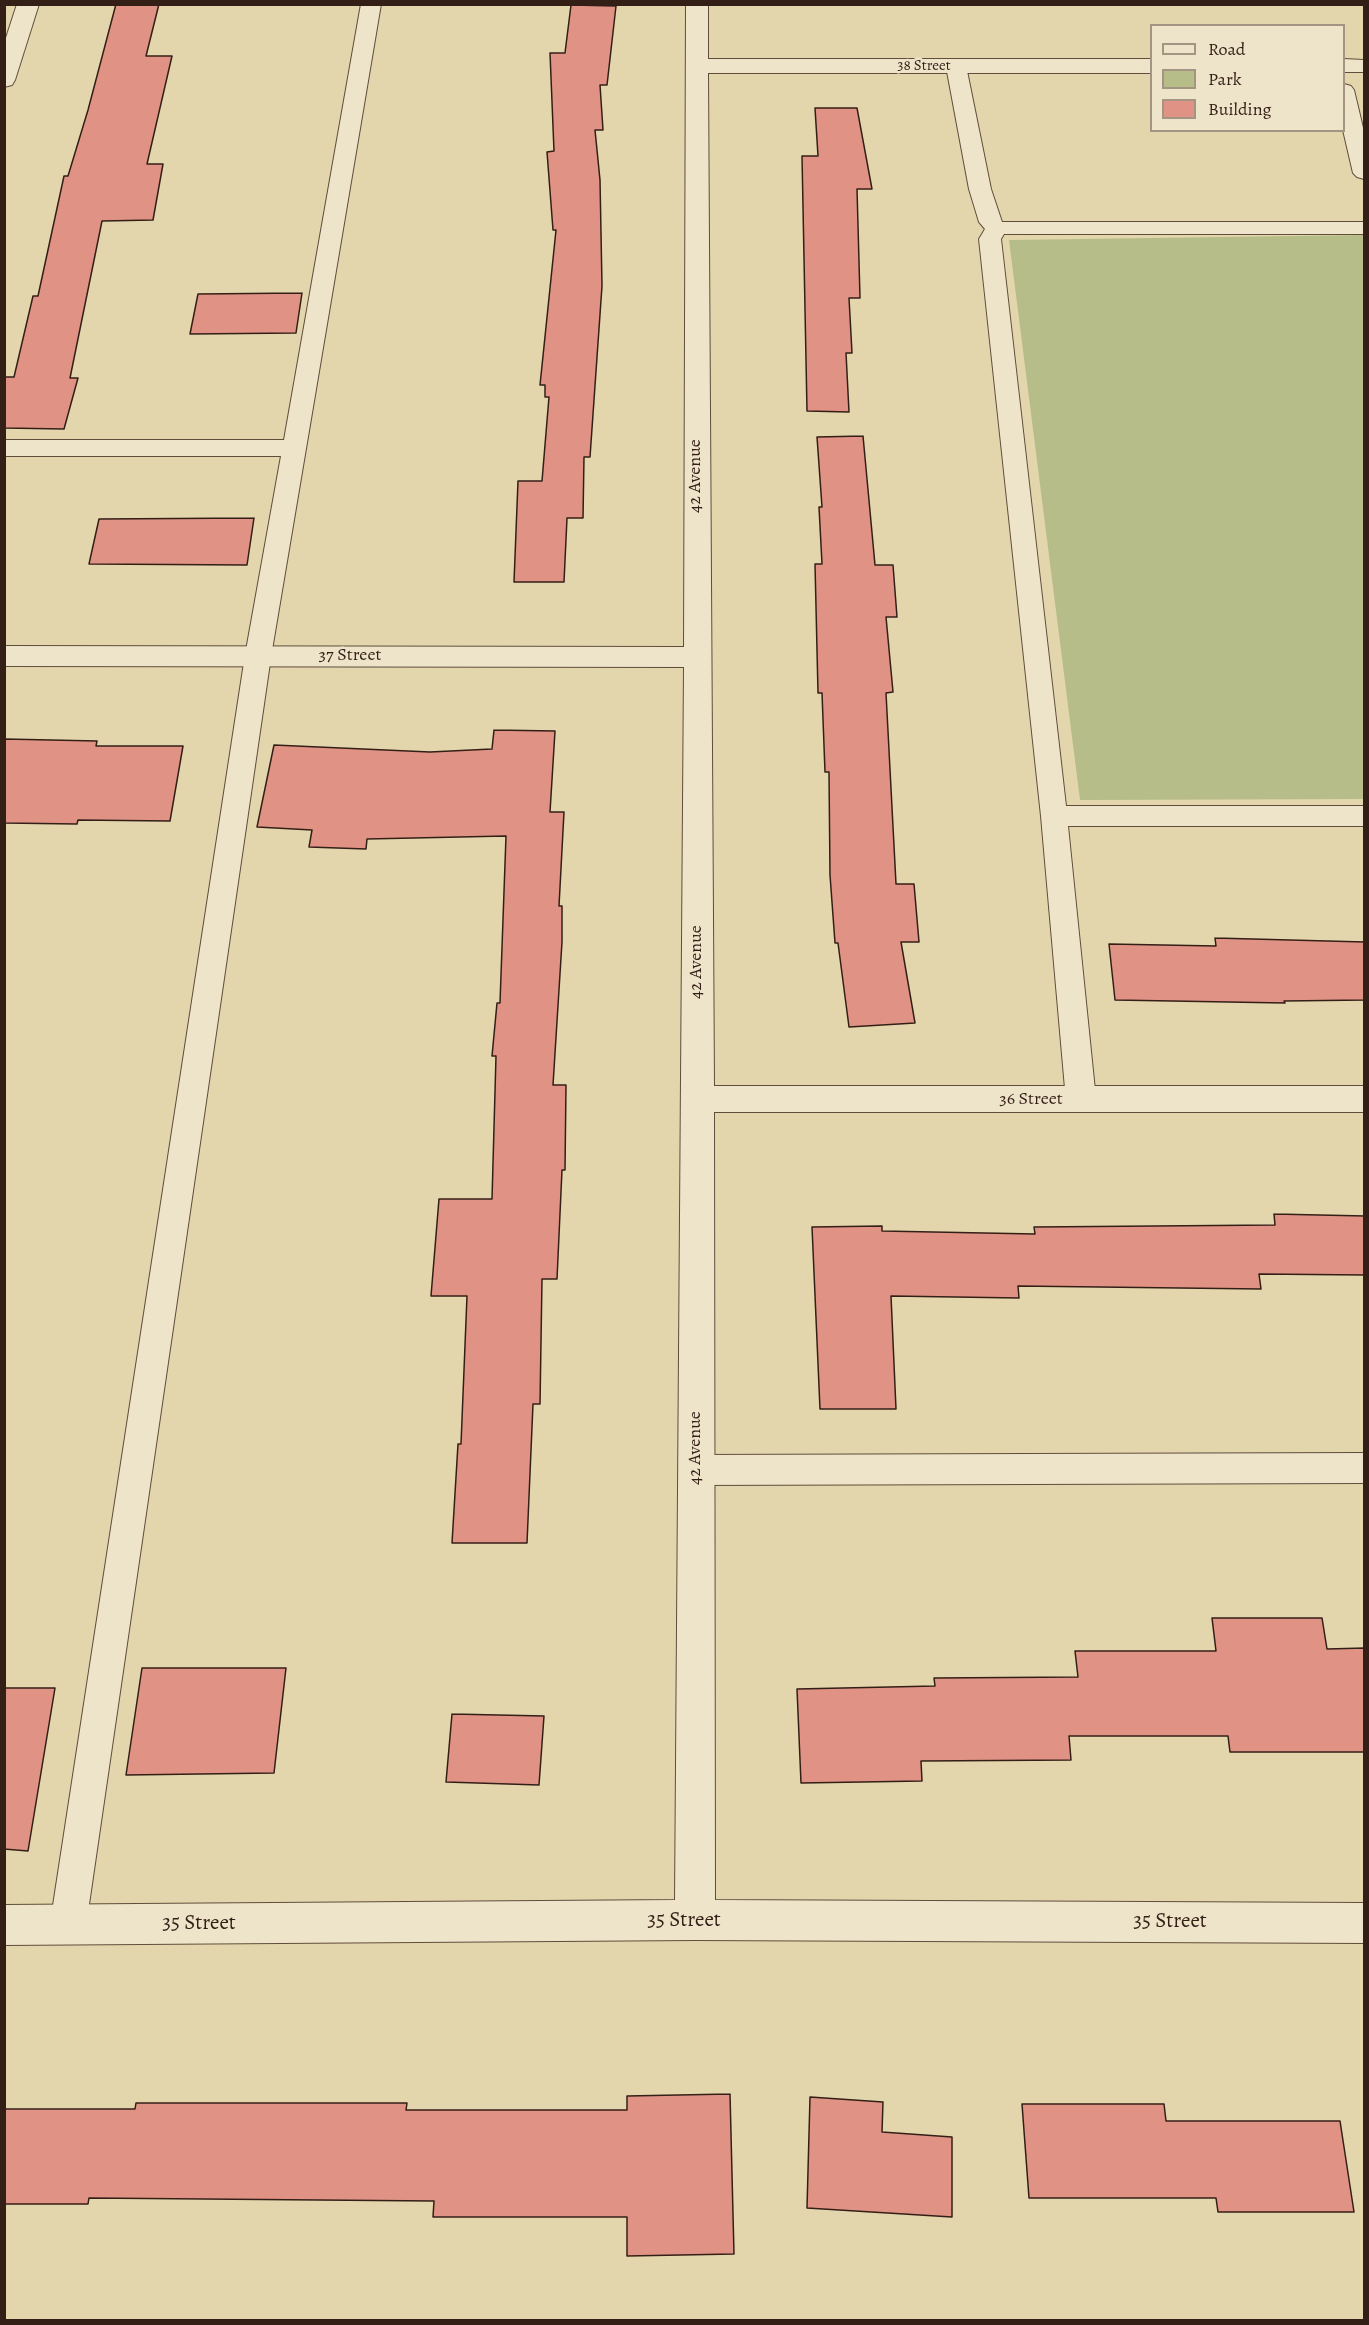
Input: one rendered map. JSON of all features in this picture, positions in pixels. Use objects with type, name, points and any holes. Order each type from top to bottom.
[{"type":"street","points":[[4,80],[28,4]]},
{"type":"street","name":"42 Avenue","points":[[695,1920],[698,1099],[697,4]]},
{"type":"street","name":"38 Street","points":[[697,66],[1150,66]]},
{"type":"street","points":[[1345,66],[1365,66]]},
{"type":"street","name":"37 Street","points":[[4,656],[696,657]]},
{"type":"street","name":"36 Street","points":[[698,1099],[1365,1099]]},
{"type":"street","name":"35 Street","points":[[4,1925],[695,1920],[1365,1923]]},
{"type":"lane","points":[[68,1925],[258,656],[371,4]]},
{"type":"lane","points":[[956,66],[980,189],[990,222],[997,228],[1365,228]]},
{"type":"lane","points":[[1345,94],[1365,172]]},
{"type":"lane","points":[[997,228],[990,239],[1054,816],[1081,1100]]},
{"type":"lane","points":[[4,448],[294,448]]},
{"type":"lane","points":[[1054,816],[1365,816]]},
{"type":"lane","points":[[695,1470],[1365,1468]]},
{"type":"green space","points":[[1364,235],[1364,799],[1080,800],[1009,240]]},
{"type":"building","points":[[116,4],[159,4],[146,56],[172,56],[147,164],[163,164],[153,220],[102,221],[70,378],[78,378],[64,429],[4,428],[4,377],[14,377],[33,296],[38,296],[64,176],[68,176],[88,110]]},
{"type":"building","points":[[571,5],[616,6],[607,85],[600,85],[603,130],[595,130],[600,180],[602,286],[590,457],[584,457],[583,518],[567,518],[564,582],[514,582],[518,481],[542,481],[549,397],[545,397],[545,385],[540,385],[556,230],[553,230],[547,152],[554,151],[550,53],[565,53]]},
{"type":"building","points":[[815,108],[857,108],[872,189],[857,189],[860,298],[849,298],[852,353],[846,353],[849,412],[807,411],[802,156],[818,156]]},
{"type":"building","points":[[302,293],[296,333],[190,334],[198,294]]},
{"type":"building","points":[[863,436],[875,565],[893,565],[897,617],[886,617],[893,692],[886,693],[896,884],[914,884],[919,942],[901,942],[915,1023],[849,1027],[838,943],[835,943],[830,875],[829,772],[825,772],[822,693],[818,693],[815,564],[822,564],[819,507],[822,507],[817,437]]},
{"type":"building","points":[[254,518],[247,565],[89,564],[99,519]]},
{"type":"building","points":[[494,730],[555,731],[550,812],[564,812],[559,906],[562,906],[562,942],[553,1085],[566,1085],[565,1170],[562,1170],[557,1279],[542,1279],[540,1404],[533,1404],[527,1543],[452,1543],[458,1444],[461,1444],[467,1296],[431,1296],[439,1199],[492,1199],[496,1056],[492,1056],[497,1003],[500,1003],[506,836],[367,839],[366,849],[309,847],[312,830],[257,827],[274,745],[430,752],[492,749]]},
{"type":"building","points":[[4,739],[97,741],[96,746],[183,746],[170,821],[78,820],[77,824],[4,823]]},
{"type":"building","points":[[1215,938],[1365,942],[1365,1000],[1284,1001],[1285,1003],[1115,1000],[1109,944],[1216,946]]},
{"type":"building","points":[[1274,1214],[1365,1216],[1365,1275],[1259,1274],[1261,1289],[1018,1286],[1019,1298],[891,1296],[896,1409],[820,1409],[812,1227],[882,1226],[882,1231],[1035,1234],[1034,1227],[1275,1225]]},
{"type":"building","points":[[1212,1618],[1322,1618],[1327,1649],[1365,1648],[1365,1752],[1230,1752],[1228,1736],[1069,1736],[1071,1760],[921,1761],[922,1781],[801,1783],[797,1689],[935,1686],[934,1678],[1078,1677],[1075,1651],[1216,1651]]},
{"type":"building","points":[[142,1668],[286,1668],[274,1773],[126,1775]]},
{"type":"building","points":[[4,1688],[55,1688],[28,1851],[4,1849]]},
{"type":"building","points":[[452,1714],[544,1716],[539,1785],[446,1782]]},
{"type":"building","points":[[730,2094],[734,2254],[627,2256],[627,2217],[433,2217],[434,2201],[89,2198],[88,2204],[4,2204],[4,2109],[135,2109],[136,2103],[407,2103],[406,2110],[627,2110],[627,2096]]},
{"type":"building","points":[[810,2097],[883,2102],[882,2132],[952,2137],[952,2217],[807,2208]]},
{"type":"building","points":[[1022,2104],[1164,2104],[1166,2121],[1340,2121],[1354,2212],[1218,2212],[1216,2198],[1029,2198]]}]
